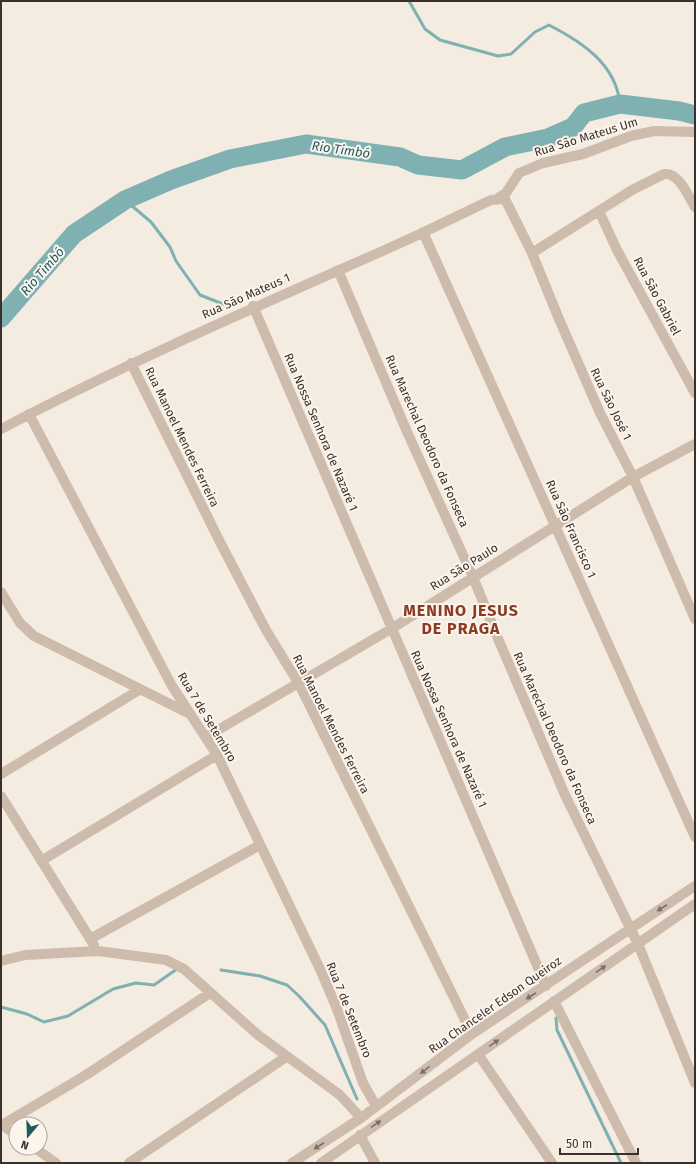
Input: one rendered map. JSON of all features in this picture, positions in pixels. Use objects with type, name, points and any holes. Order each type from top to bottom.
[{"type":"street","name":"Rua São Mateus Um","points":[[502,199],[519,173],[543,164],[583,154],[631,136],[654,131],[695,132]]},
{"type":"street","points":[[532,253],[599,210],[660,176],[672,174],[675,176],[695,207]]},
{"type":"street","name":"Rua São Mateus 1","points":[[1,429],[131,363],[253,306],[502,199]]},
{"type":"street","name":"Rua São José 1","points":[[502,199],[532,253],[558,319],[600,412],[633,477],[695,619]]},
{"type":"street","name":"Rua São Gabriel","points":[[599,210],[617,250],[695,393]]},
{"type":"street","name":"Rua São Francisco 1","points":[[424,232],[695,837]]},
{"type":"street","name":"Rua Marechal Deodoro da Fonseca","points":[[338,270],[408,434],[474,577],[499,642],[565,795],[638,944],[695,1083]]},
{"type":"street","name":"Rua Nossa Senhora de Nazaré 1","points":[[253,306],[546,986]]},
{"type":"street","name":"Rua Manoel Mendes Ferreira","points":[[131,363],[221,544],[266,630],[299,684],[472,1034]]},
{"type":"street","name":"Rua 7 de Setembro","points":[[29,414],[168,679],[217,755],[320,969],[337,1009],[363,1083],[376,1106]]},
{"type":"street","name":"Rua São Paulo","points":[[206,737],[391,629],[633,477],[695,444]]},
{"type":"street","points":[[1,592],[20,623],[34,636],[190,714]]},
{"type":"street","points":[[1,774],[140,690]]},
{"type":"street","points":[[41,860],[217,755]]},
{"type":"street","points":[[1,796],[98,951]]},
{"type":"street","points":[[90,939],[260,844]]},
{"type":"street","name":"Rua Chanceler Edson Queiroz","points":[[292,1163],[360,1118],[472,1034],[695,886]]},
{"type":"street","points":[[321,1163],[695,904]]},
{"type":"street","points":[[1,961],[25,955],[98,951],[166,960],[184,969],[247,1026],[286,1057],[340,1095],[360,1118]]},
{"type":"street","points":[[2,1124],[69,1086],[210,993]]},
{"type":"street","points":[[554,1001],[636,1163]]},
{"type":"street","points":[[478,1054],[552,1163]]},
{"type":"street","points":[[129,1163],[286,1057]]},
{"type":"street","points":[[360,1135],[375,1163]]},
{"type":"street","points":[[46,1156],[56,1163]]},
{"type":"waterway","points":[[409,1],[425,29],[440,40],[498,56],[511,54],[535,32],[549,25],[585,47],[604,66],[612,77],[620,104]]},
{"type":"waterway","name":"Rio Timbó","points":[[1,318],[74,234],[125,200],[171,180],[230,159],[306,144],[400,157],[418,165],[462,170],[505,147],[548,138],[573,127],[584,113],[620,104],[679,111],[695,115]]},
{"type":"waterway","points":[[125,200],[151,222],[170,247],[176,261],[200,295],[228,306]]},
{"type":"waterway","points":[[1,1007],[27,1014],[44,1022],[68,1016],[113,989],[136,983],[154,985],[177,969]]},
{"type":"waterway","points":[[221,970],[260,976],[287,985],[299,996],[325,1025],[357,1099]]},
{"type":"waterway","points":[[556,1018],[557,1030],[621,1163]]},
{"type":"district","name":"MENINO JESUS DE PRAGA","points":[[461,619]]}]
